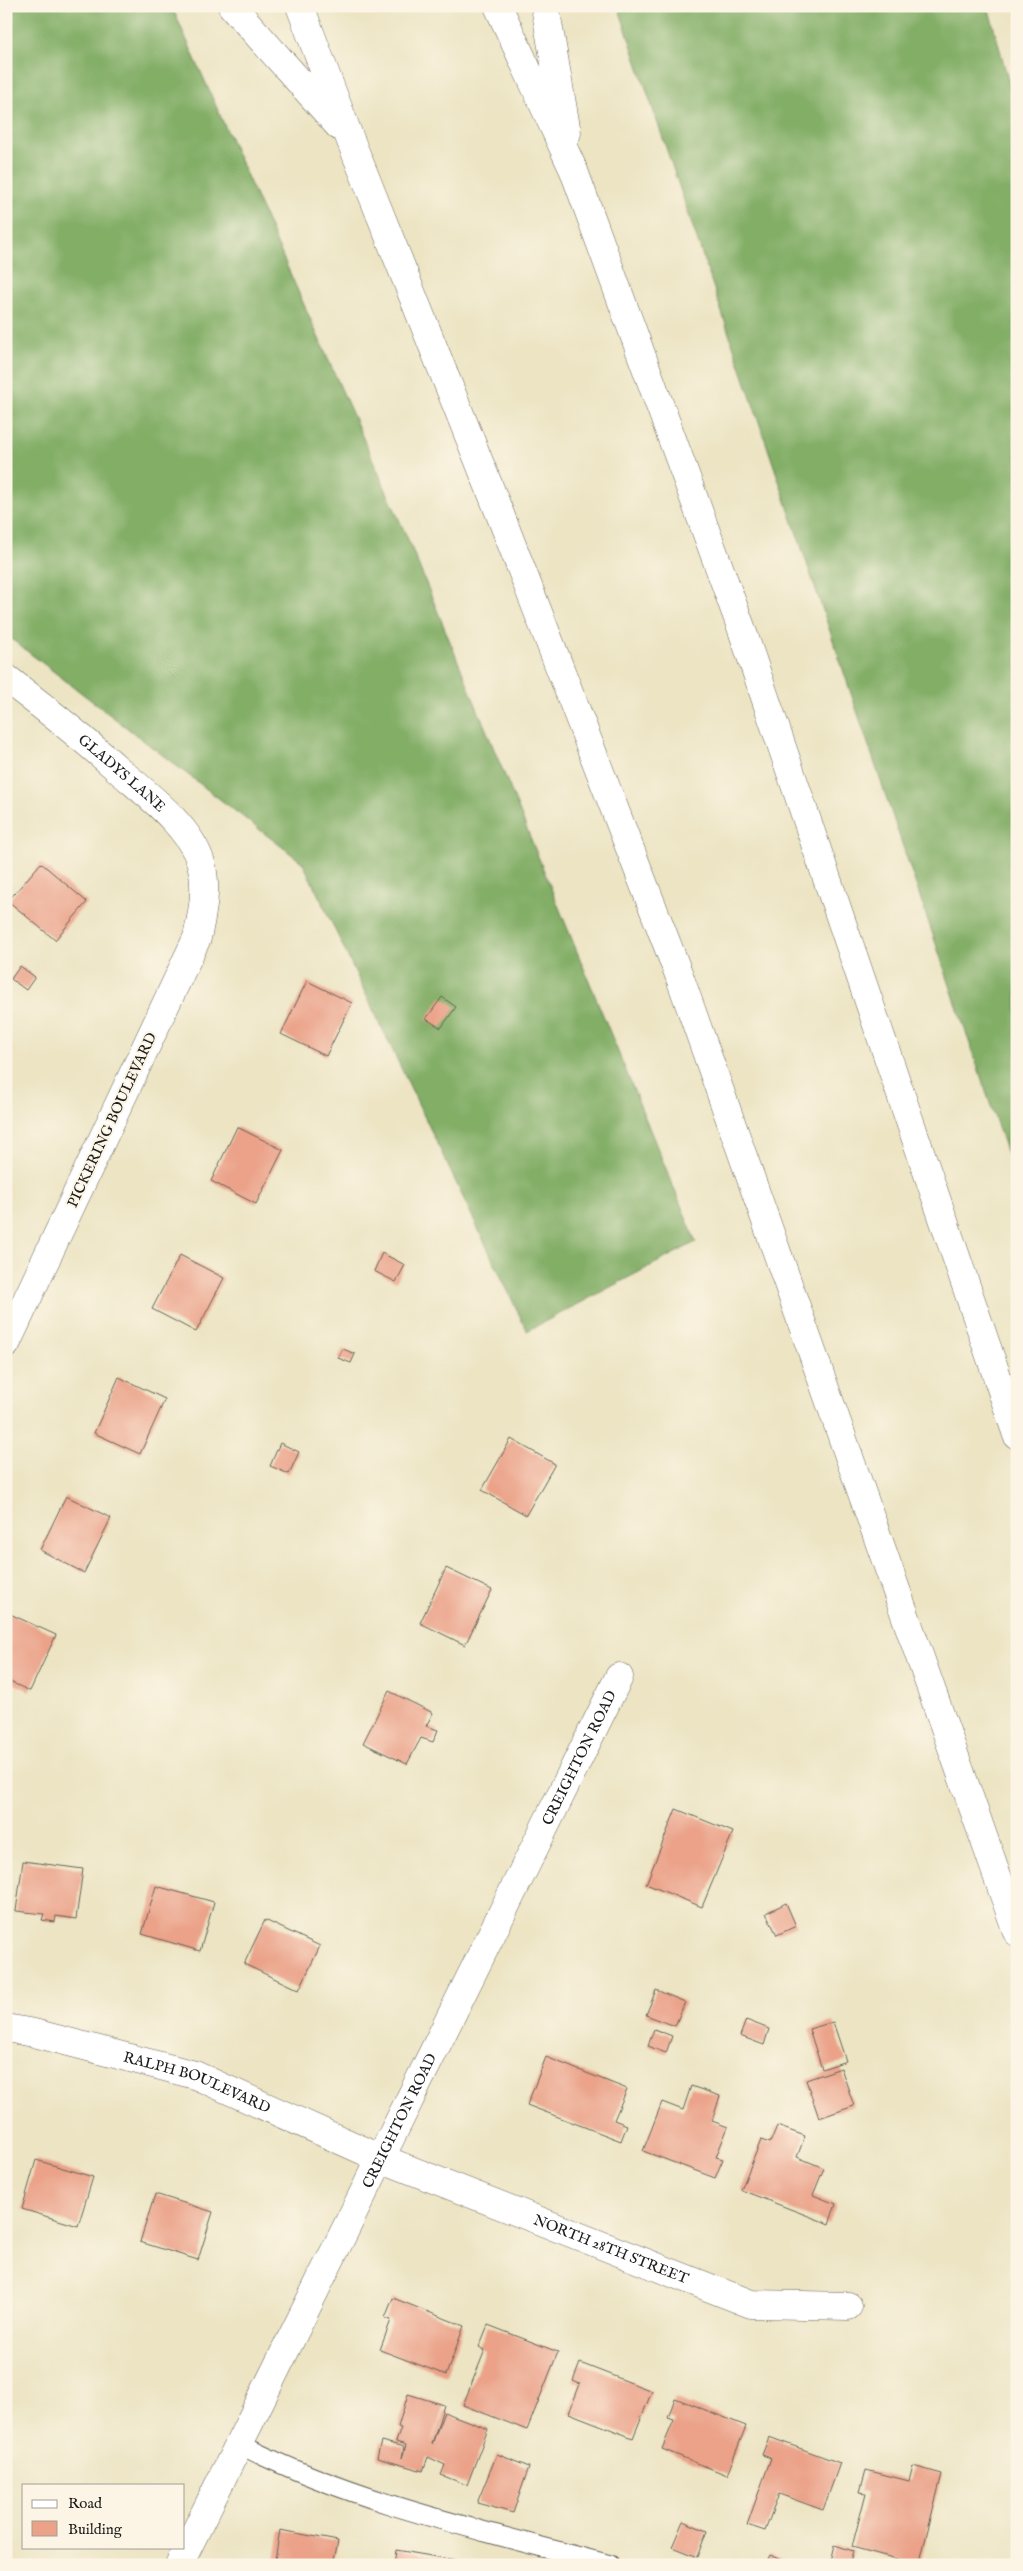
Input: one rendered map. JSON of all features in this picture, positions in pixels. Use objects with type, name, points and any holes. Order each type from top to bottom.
[{"type":"main road","points":[[232,6],[350,139]]},
{"type":"main road","points":[[300,6],[350,139],[505,527],[680,975],[1017,1932]]},
{"type":"main road","points":[[498,6],[574,171],[741,627],[1017,1435]]},
{"type":"main road","points":[[545,6],[574,171]]},
{"type":"main road","name":"GLADYS LANE","points":[[6,678],[76,733],[168,812],[192,844],[201,863],[205,892]]},
{"type":"main road","name":"PICKERING BOULEVARD","points":[[6,1344],[197,938],[205,892]]},
{"type":"main road","name":"CREIGHTON ROAD","points":[[179,2565],[619,1677]]},
{"type":"main road","name":"RALPH BOULEVARD","points":[[6,2028],[34,2033],[195,2075],[380,2158]]},
{"type":"main road","name":"NORTH 28TH STREET","points":[[380,2158],[752,2304],[848,2306]]},
{"type":"lane","points":[[239,2444],[276,2463],[375,2500],[610,2565]]},
{"type":"green space","points":[[6,6],[159,6],[173,9],[410,544],[696,1242],[527,1331],[303,863],[6,635]]},
{"type":"green space","points":[[618,6],[988,6],[1017,112],[1017,1183]]},
{"type":"building","points":[[41,863],[87,902],[55,940],[8,901]]},
{"type":"building","points":[[20,966],[35,977],[26,990],[11,979]]},
{"type":"building","points":[[307,981],[352,1003],[326,1056],[281,1034]]},
{"type":"building","points":[[442,997],[456,1007],[441,1028],[426,1019]]},
{"type":"building","points":[[237,1127],[283,1150],[256,1204],[211,1181]]},
{"type":"building","points":[[382,1253],[405,1265],[396,1282],[374,1271]]},
{"type":"building","points":[[180,1255],[224,1278],[196,1332],[152,1309]]},
{"type":"building","points":[[343,1349],[355,1354],[351,1363],[338,1358]]},
{"type":"building","points":[[119,1377],[165,1399],[140,1454],[94,1433]]},
{"type":"building","points":[[511,1439],[555,1464],[526,1515],[482,1490]]},
{"type":"building","points":[[280,1443],[299,1452],[289,1474],[270,1466]]},
{"type":"building","points":[[66,1496],[111,1518],[84,1573],[40,1550]]},
{"type":"building","points":[[446,1568],[492,1590],[465,1645],[420,1623]]},
{"type":"building","points":[[10,1614],[56,1635],[30,1691],[6,1680],[6,1621]]},
{"type":"building","points":[[389,1691],[433,1713],[426,1726],[438,1730],[433,1742],[421,1738],[407,1764],[363,1743]]},
{"type":"building","points":[[676,1809],[733,1832],[702,1907],[646,1884]]},
{"type":"building","points":[[23,1861],[83,1869],[76,1919],[56,1916],[55,1922],[42,1920],[44,1914],[16,1911]]},
{"type":"building","points":[[156,1886],[214,1902],[200,1951],[142,1934]]},
{"type":"building","points":[[786,1903],[796,1926],[777,1935],[766,1913]]},
{"type":"building","points":[[265,1920],[320,1946],[299,1990],[244,1964]]},
{"type":"building","points":[[656,1990],[685,2002],[675,2026],[646,2015]]},
{"type":"building","points":[[746,2020],[769,2029],[764,2045],[740,2036]]},
{"type":"building","points":[[833,2022],[846,2061],[822,2069],[809,2029]]},
{"type":"building","points":[[654,2029],[672,2036],[666,2053],[648,2046]]},
{"type":"building","points":[[546,2057],[627,2089],[614,2120],[627,2125],[621,2141],[527,2105]]},
{"type":"building","points":[[841,2068],[854,2106],[819,2118],[806,2080]]},
{"type":"building","points":[[691,2086],[720,2096],[712,2121],[728,2127],[716,2157],[723,2159],[715,2178],[643,2151],[662,2102],[683,2110]]},
{"type":"building","points":[[777,2126],[805,2136],[797,2157],[824,2168],[813,2195],[836,2204],[829,2224],[741,2190],[761,2140],[770,2143]]},
{"type":"building","points":[[36,2160],[93,2177],[78,2226],[22,2209]]},
{"type":"building","points":[[155,2194],[213,2212],[198,2260],[140,2242]]},
{"type":"building","points":[[393,2298],[464,2326],[446,2375],[380,2350],[391,2320],[385,2318]]},
{"type":"building","points":[[488,2325],[558,2352],[527,2430],[463,2405],[485,2350],[479,2347]]},
{"type":"building","points":[[580,2363],[652,2391],[633,2438],[569,2413],[580,2384],[573,2381]]},
{"type":"building","points":[[408,2394],[444,2405],[432,2444],[444,2412],[488,2429],[467,2485],[441,2475],[445,2465],[428,2457],[423,2471],[377,2458],[381,2441],[404,2447],[402,2458],[406,2445],[396,2442],[401,2428],[398,2427]]},
{"type":"building","points":[[675,2398],[746,2426],[727,2475],[662,2449],[674,2420],[668,2418]]},
{"type":"building","points":[[769,2437],[840,2463],[823,2510],[779,2494],[765,2531],[747,2525],[771,2458],[762,2455]]},
{"type":"building","points":[[497,2454],[529,2467],[513,2513],[477,2503]]},
{"type":"building","points":[[913,2466],[942,2474],[919,2565],[852,2547],[866,2493],[860,2492],[866,2470],[909,2481]]},
{"type":"building","points":[[683,2521],[707,2531],[697,2557],[672,2547]]},
{"type":"building","points":[[280,2530],[338,2541],[333,2565],[274,2565]]},
{"type":"building","points":[[835,2545],[853,2551],[849,2565],[830,2565]]},
{"type":"building","points":[[396,2550],[455,2560],[454,2565],[394,2565]]},
{"type":"building","points":[[770,2555],[792,2565],[765,2565]]}]
